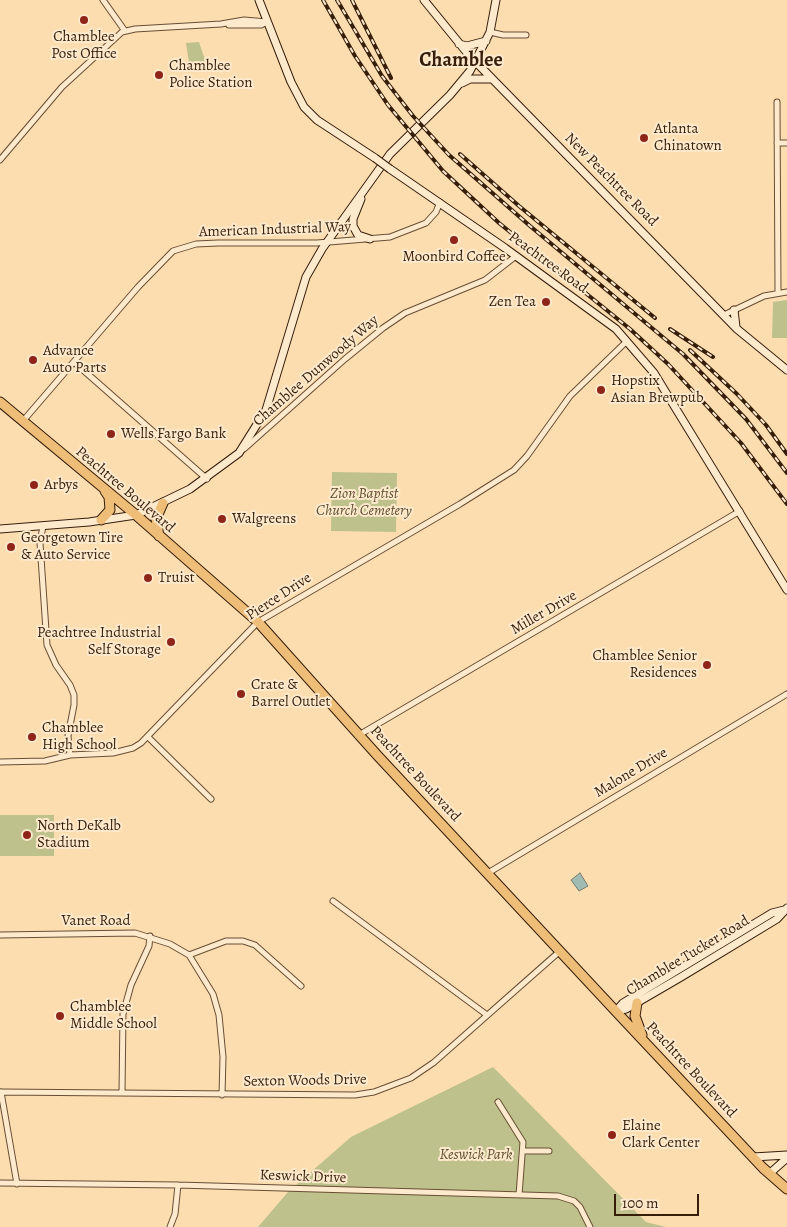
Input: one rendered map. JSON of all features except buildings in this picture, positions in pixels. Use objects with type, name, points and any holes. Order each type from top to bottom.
[{"type":"highway","name":"Peachtree Boulevard","points":[[0,402],[102,486],[258,622],[359,735],[616,1011],[769,1174],[787,1189]]},
{"type":"highway","points":[[101,520],[110,510],[108,494],[102,486]]},
{"type":"highway","points":[[159,536],[156,519],[163,503]]},
{"type":"highway","points":[[637,1003],[635,1016],[644,1040]]},
{"type":"street","points":[[103,0],[125,31]]},
{"type":"street","name":"Peachtree Road","points":[[259,0],[291,82],[304,107],[317,120],[440,202],[516,256],[616,329],[627,341],[654,373],[787,590]]},
{"type":"street","name":"New Peachtree Road","points":[[424,0],[459,44],[492,79],[737,329],[787,370]]},
{"type":"street","points":[[0,529],[136,515],[163,503],[207,479],[239,453],[266,410],[306,277],[326,242],[390,154],[459,84],[476,62],[490,32],[496,0]]},
{"type":"street","points":[[0,160],[62,87],[125,31],[221,24],[261,25],[267,22]]},
{"type":"street","points":[[490,32],[526,35]]},
{"type":"street","points":[[459,44],[467,46],[486,41]]},
{"type":"street","points":[[459,84],[470,79],[492,79]]},
{"type":"street","points":[[777,102],[778,292]]},
{"type":"street","points":[[777,143],[787,143]]},
{"type":"street","points":[[366,188],[353,226],[358,235],[370,239]]},
{"type":"street","name":"American Industrial Way","points":[[23,421],[138,287],[173,251],[196,244],[326,242],[399,235],[420,226],[431,218],[440,202]]},
{"type":"street","name":"Chamblee Dunwoody Way","points":[[239,453],[383,328],[405,313],[485,280],[516,256]]},
{"type":"street","points":[[724,315],[778,292],[787,292]]},
{"type":"street","points":[[734,310],[733,317],[737,329]]},
{"type":"street","name":"Pierce Drive","points":[[0,762],[45,761],[70,755],[122,751],[132,748],[148,737],[258,622],[460,504],[514,470],[528,456],[570,396],[627,341]]},
{"type":"street","points":[[74,362],[207,479]]},
{"type":"street","name":"Miller Drive","points":[[359,735],[740,512]]},
{"type":"street","points":[[43,526],[40,537],[47,645],[56,665],[70,685],[74,695],[68,736],[70,755]]},
{"type":"street","points":[[34,527],[40,537]]},
{"type":"street","name":"Malone Drive","points":[[488,873],[787,694]]},
{"type":"street","points":[[148,737],[211,798]]},
{"type":"street","points":[[333,901],[487,1015]]},
{"type":"street","name":"Chamblee Tucker Road","points":[[616,1011],[637,1003],[777,919],[786,909]]},
{"type":"street","name":"Chamblee Tucker Road","points":[[616,1011],[623,1003],[772,913],[786,909]]},
{"type":"street","name":"Vanet Road","points":[[0,935],[135,933],[150,936],[189,955]]},
{"type":"street","points":[[122,1093],[124,1014],[131,985],[149,946],[150,936]]},
{"type":"street","points":[[222,1095],[223,1056],[219,1015],[213,994],[189,955],[226,941],[243,941],[256,945],[301,986]]},
{"type":"street","name":"Sexton Woods Drive","points":[[0,1092],[355,1095],[374,1092],[411,1078],[434,1063],[561,950]]},
{"type":"street","points":[[0,1092],[17,1184]]},
{"type":"street","points":[[498,1102],[523,1142],[524,1150],[520,1158],[519,1195]]},
{"type":"street","points":[[524,1150],[549,1151]]},
{"type":"street","points":[[752,1156],[787,1157]]},
{"type":"street","points":[[769,1174],[787,1157]]},
{"type":"street","name":"Keswick Drive","points":[[0,1183],[178,1185],[558,1196],[574,1201],[587,1217],[590,1227]]},
{"type":"street","points":[[170,1227],[175,1214],[178,1185]]},
{"type":"green space","points":[[199,42],[209,72],[190,69],[186,43]]},
{"type":"green space","points":[[787,300],[787,338],[772,338],[773,302]]},
{"type":"green space","name":"Zion Baptist Church Cemetery","points":[[332,472],[397,473],[396,532],[331,531]]},
{"type":"green space","name":"North DeKalb Stadium","points":[[0,815],[54,815],[54,856],[0,856]]},
{"type":"green space","name":"Keswick Park","points":[[493,1067],[646,1222],[666,1227],[258,1227],[288,1192],[351,1137]]},
{"type":"shaded area","points":[[580,873],[588,886],[579,891],[571,880]]},
{"type":"railway","points":[[323,0],[355,56],[388,105],[443,171],[499,223],[630,329],[668,364],[741,443],[787,504]]},
{"type":"railway","points":[[337,0],[382,76],[413,116],[449,155],[530,226],[683,354],[746,419],[787,473]]},
{"type":"railway","points":[[352,0],[391,78]]},
{"type":"railway","points":[[460,154],[519,206],[655,318]]},
{"type":"railway","points":[[670,329],[713,357]]},
{"type":"railway","points":[[690,350],[737,394],[766,425],[787,454]]},
{"type":"place","name":"Chamblee Post Office","points":[[84,20]]},
{"type":"place","name":"Chamblee Police Station","points":[[159,75]]},
{"type":"place","name":"Atlanta Chinatown","points":[[644,138]]},
{"type":"place","name":"Moonbird Coffee","points":[[454,240]]},
{"type":"place","name":"Zen Tea","points":[[546,302]]},
{"type":"place","name":"Advance Auto Parts","points":[[33,360]]},
{"type":"place","name":"Hopstix Asian Brewpub","points":[[601,390]]},
{"type":"place","name":"Wells Fargo Bank","points":[[111,434]]},
{"type":"place","name":"Arbys","points":[[34,485]]},
{"type":"place","name":"Walgreens","points":[[222,519]]},
{"type":"place","name":"Georgetown Tire & Auto Service","points":[[11,547]]},
{"type":"place","name":"Truist","points":[[148,578]]},
{"type":"place","name":"Peachtree Industrial Self Storage","points":[[171,642]]},
{"type":"place","name":"Chamblee Senior Residences","points":[[707,665]]},
{"type":"place","name":"Crate & Barrel Outlet","points":[[241,694]]},
{"type":"place","name":"Chamblee High School","points":[[32,737]]},
{"type":"place","name":"North DeKalb Stadium","points":[[27,835]]},
{"type":"place","name":"Chamblee Middle School","points":[[60,1016]]},
{"type":"place","name":"Elaine Clark Center","points":[[612,1135]]},
{"type":"district","name":"Chamblee","points":[[461,61]]}]
